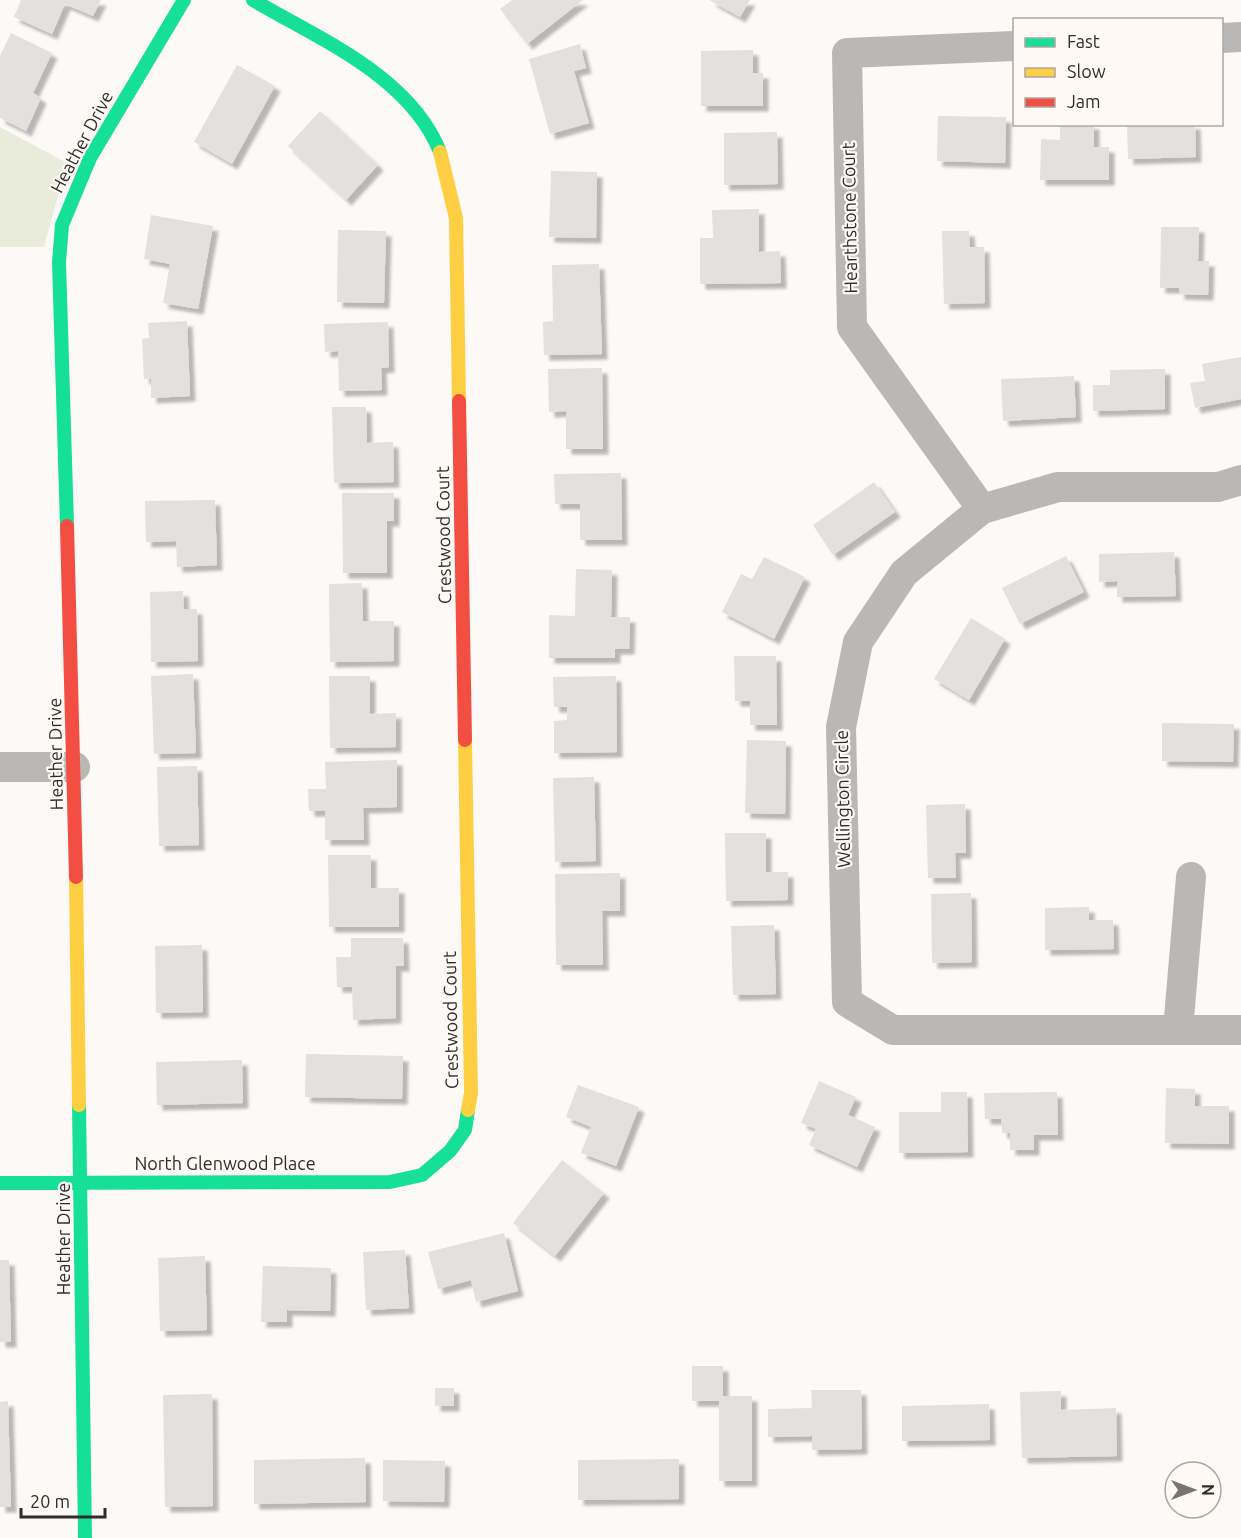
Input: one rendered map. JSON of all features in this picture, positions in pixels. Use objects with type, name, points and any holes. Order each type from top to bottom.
[{"type":"street","name":"Heather Drive","points":[[85,1538],[75,767],[59,262],[62,225],[72,196],[90,158],[184,0]]},
{"type":"street","name":"Crestwood Court","points":[[253,0],[366,68],[402,95],[431,132],[449,176],[455,208],[471,1093],[465,1130],[444,1157]]},
{"type":"street","points":[[1223,38],[1241,37]]},
{"type":"street","name":"Hearthstone Court","points":[[982,509],[852,327],[847,53],[1013,46]]},
{"type":"street","name":"Wellington Circle","points":[[1241,480],[1218,487],[1058,487],[982,509],[904,573],[858,642],[841,727],[847,1002],[892,1030],[1241,1030]]},
{"type":"street","points":[[0,767],[75,767]]},
{"type":"street","points":[[1178,1030],[1191,878]]},
{"type":"street","name":"North Glenwood Place","points":[[0,1183],[390,1182],[422,1175],[444,1157]]},
{"type":"green space","points":[[0,127],[67,163],[44,247],[0,247]]},
{"type":"building","points":[[21,0],[101,0],[93,16],[65,4],[52,34],[14,17]]},
{"type":"building","points":[[512,0],[583,0],[527,44],[500,9]]},
{"type":"building","points":[[709,0],[750,0],[740,17]]},
{"type":"building","points":[[11,33],[52,53],[33,93],[41,98],[26,131],[0,118],[0,56]]},
{"type":"building","points":[[580,44],[586,68],[574,71],[589,123],[550,134],[529,59]]},
{"type":"building","points":[[753,50],[753,73],[763,73],[763,106],[701,106],[701,51]]},
{"type":"building","points":[[237,65],[275,86],[232,164],[194,142]]},
{"type":"building","points":[[320,111],[378,165],[346,200],[288,146]]},
{"type":"building","points":[[938,116],[1006,117],[1005,163],[937,161]]},
{"type":"building","points":[[1060,126],[1094,126],[1094,147],[1109,147],[1109,180],[1040,180],[1041,139],[1060,140]]},
{"type":"building","points":[[1127,126],[1195,126],[1196,157],[1128,159]]},
{"type":"building","points":[[777,132],[778,184],[724,185],[724,133]]},
{"type":"building","points":[[551,171],[597,172],[596,238],[549,237]]},
{"type":"building","points":[[759,209],[759,252],[780,251],[781,283],[700,284],[700,238],[713,238],[712,210]]},
{"type":"building","points":[[151,215],[213,226],[198,309],[163,303],[170,264],[144,259]]},
{"type":"building","points":[[1161,227],[1199,227],[1198,261],[1209,261],[1208,295],[1179,294],[1179,288],[1160,288]]},
{"type":"building","points":[[338,230],[386,231],[384,303],[337,302]]},
{"type":"building","points":[[942,231],[969,231],[970,247],[984,247],[985,303],[944,304]]},
{"type":"building","points":[[599,264],[602,354],[544,355],[543,322],[553,321],[552,265]]},
{"type":"building","points":[[187,321],[190,396],[151,398],[151,378],[144,379],[142,339],[149,338],[148,323]]},
{"type":"building","points":[[388,322],[389,367],[381,368],[382,390],[339,391],[338,351],[325,352],[324,324]]},
{"type":"building","points":[[1241,357],[1241,399],[1195,408],[1190,383],[1205,381],[1202,364]]},
{"type":"building","points":[[602,368],[603,449],[566,449],[566,411],[549,412],[548,369]]},
{"type":"building","points":[[1165,369],[1165,409],[1093,411],[1093,385],[1110,385],[1110,370]]},
{"type":"building","points":[[1074,376],[1076,417],[1003,421],[1001,379]]},
{"type":"building","points":[[332,407],[366,407],[367,443],[393,442],[394,482],[334,483]]},
{"type":"building","points":[[621,473],[622,540],[580,540],[580,504],[555,504],[554,474]]},
{"type":"building","points":[[874,482],[895,512],[833,555],[813,525]]},
{"type":"building","points":[[342,493],[394,493],[394,521],[387,521],[387,573],[343,573]]},
{"type":"building","points":[[215,500],[217,565],[177,567],[176,541],[146,542],[145,501]]},
{"type":"building","points":[[1174,552],[1176,596],[1117,597],[1117,581],[1099,582],[1099,554]]},
{"type":"building","points":[[1066,556],[1084,592],[1020,624],[1002,588]]},
{"type":"building","points":[[764,557],[805,577],[774,639],[722,612],[741,574],[752,579]]},
{"type":"building","points":[[576,569],[612,570],[611,617],[630,617],[629,649],[615,649],[615,658],[549,658],[549,615],[575,616]]},
{"type":"building","points":[[362,583],[363,621],[394,621],[394,661],[330,662],[329,584]]},
{"type":"building","points":[[183,591],[184,609],[197,609],[198,661],[151,662],[150,592]]},
{"type":"building","points":[[971,618],[1005,639],[969,700],[934,679]]},
{"type":"building","points":[[734,656],[776,656],[777,725],[750,725],[750,701],[735,701]]},
{"type":"building","points":[[193,674],[196,753],[154,754],[151,676]]},
{"type":"building","points":[[329,676],[370,676],[370,714],[396,713],[396,747],[330,748]]},
{"type":"building","points":[[616,676],[617,752],[554,753],[554,721],[567,720],[567,707],[554,707],[553,677]]},
{"type":"building","points":[[1162,723],[1234,724],[1233,762],[1162,761]]},
{"type":"building","points":[[747,740],[786,741],[785,814],[745,813]]},
{"type":"building","points":[[397,760],[397,807],[363,808],[364,840],[325,840],[325,811],[309,811],[308,789],[326,789],[325,762]]},
{"type":"building","points":[[197,766],[199,845],[159,846],[157,767]]},
{"type":"building","points":[[594,777],[596,861],[555,862],[553,778]]},
{"type":"building","points":[[965,804],[966,853],[955,853],[956,878],[928,878],[926,805]]},
{"type":"building","points":[[725,833],[766,833],[766,872],[788,872],[788,900],[726,901]]},
{"type":"building","points":[[328,855],[371,855],[371,888],[399,888],[399,927],[329,927]]},
{"type":"building","points":[[620,873],[620,911],[602,911],[603,965],[556,965],[555,874]]},
{"type":"building","points":[[971,893],[972,962],[932,963],[931,894]]},
{"type":"building","points":[[1089,907],[1089,920],[1113,920],[1114,949],[1045,950],[1045,908]]},
{"type":"building","points":[[774,925],[776,994],[733,995],[731,926]]},
{"type":"building","points":[[351,938],[403,938],[404,966],[396,966],[396,1018],[353,1020],[352,987],[337,987],[336,957],[351,957]]},
{"type":"building","points":[[202,945],[203,1012],[156,1013],[155,946]]},
{"type":"building","points":[[306,1054],[403,1056],[402,1099],[305,1097]]},
{"type":"building","points":[[242,1060],[243,1103],[157,1105],[156,1062]]},
{"type":"building","points":[[819,1081],[856,1097],[848,1115],[875,1127],[857,1167],[809,1145],[816,1129],[801,1123]]},
{"type":"building","points":[[578,1085],[639,1107],[616,1166],[581,1153],[591,1127],[566,1117]]},
{"type":"building","points":[[1166,1088],[1195,1089],[1195,1106],[1229,1106],[1229,1144],[1165,1143]]},
{"type":"building","points":[[941,1092],[967,1092],[968,1152],[899,1153],[899,1112],[941,1112]]},
{"type":"building","points":[[1057,1092],[1058,1135],[1034,1135],[1034,1150],[1010,1150],[1010,1133],[1002,1133],[1001,1119],[985,1119],[984,1093]]},
{"type":"building","points":[[562,1160],[604,1193],[555,1256],[513,1223]]},
{"type":"building","points":[[504,1233],[518,1291],[476,1302],[471,1280],[438,1289],[428,1252]]},
{"type":"building","points":[[405,1250],[409,1308],[366,1310],[363,1252]]},
{"type":"building","points":[[205,1256],[207,1330],[160,1331],[158,1258]]},
{"type":"building","points":[[0,1260],[9,1260],[11,1342],[0,1342]]},
{"type":"building","points":[[263,1266],[331,1268],[330,1311],[287,1310],[287,1322],[261,1322]]},
{"type":"building","points":[[692,1366],[723,1366],[723,1396],[752,1396],[752,1481],[719,1481],[719,1401],[692,1401]]},
{"type":"building","points":[[435,1388],[454,1388],[454,1406],[435,1406]]},
{"type":"building","points":[[811,1390],[861,1390],[862,1449],[812,1450],[812,1436],[768,1437],[768,1409],[812,1408]]},
{"type":"building","points":[[1061,1391],[1061,1410],[1116,1408],[1117,1456],[1022,1458],[1020,1392]]},
{"type":"building","points":[[212,1394],[213,1506],[165,1507],[163,1395]]},
{"type":"building","points":[[8,1401],[11,1507],[0,1507],[0,1402]]},
{"type":"building","points":[[989,1404],[990,1440],[902,1441],[902,1406]]},
{"type":"building","points":[[365,1458],[366,1502],[254,1504],[254,1460]]},
{"type":"building","points":[[679,1459],[679,1499],[578,1500],[578,1460]]},
{"type":"building","points":[[383,1460],[445,1461],[444,1502],[383,1501]]},
{"type":"traffic: fast","points":[[67,526],[59,262],[62,225],[90,158],[184,0]]},
{"type":"traffic: fast","points":[[253,0],[333,45],[385,81],[426,125],[440,152]]},
{"type":"traffic: fast","points":[[79,1105],[85,1538]]},
{"type":"traffic: fast","points":[[0,1183],[390,1182],[422,1175],[450,1151],[465,1130],[468,1110]]},
{"type":"traffic: slow","points":[[440,152],[456,218],[459,401]]},
{"type":"traffic: slow","points":[[465,740],[471,1093],[468,1110]]},
{"type":"traffic: slow","points":[[76,877],[79,1105]]},
{"type":"traffic: jam","points":[[459,401],[465,740]]},
{"type":"traffic: jam","points":[[67,526],[76,877]]}]
